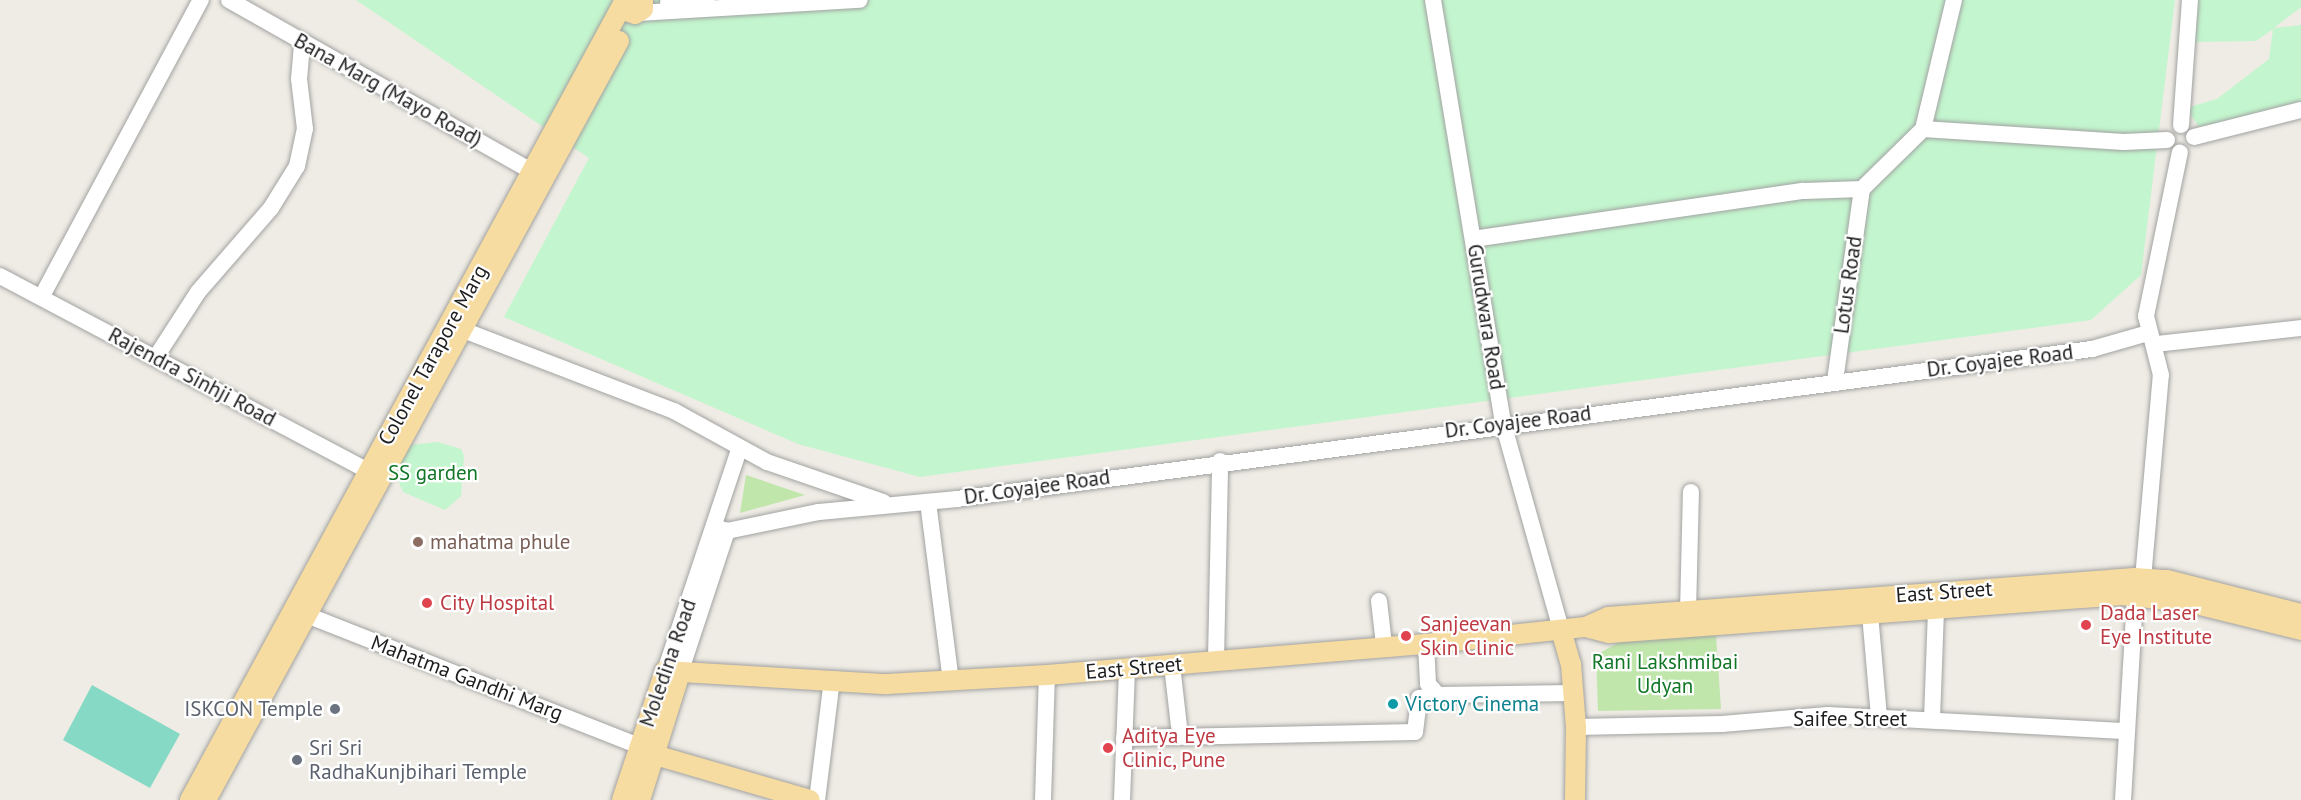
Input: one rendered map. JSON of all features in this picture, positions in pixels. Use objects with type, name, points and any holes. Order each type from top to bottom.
[{"type":"main road","name":"Colonel Tarapore Marg","points":[[206,800],[301,613],[634,6]]},
{"type":"main road","name":"East Street","points":[[673,672],[832,680],[951,681],[1126,670],[1384,645],[1426,644],[1586,627],[1608,617],[2139,587],[2301,614]]},
{"type":"main road","name":"East Street","points":[[1586,627],[1609,633],[1936,609],[2139,587],[2188,602],[2301,630]]},
{"type":"main road","name":"Colonel Tarapore Marg","points":[[190,800],[301,613]]},
{"type":"main road","points":[[1561,630],[1573,693],[1576,727],[1575,800]]},
{"type":"main road","name":"Moledina Road","points":[[640,800],[648,750],[673,672]]},
{"type":"main road","name":"Moledina Road","points":[[622,800],[648,750]]},
{"type":"main road","name":"Mahatma Gandhi Marg","points":[[648,750],[810,800]]},
{"type":"street","points":[[42,296],[201,0]]},
{"type":"street","name":"Bana Marg (Mayo Road)","points":[[229,0],[540,176]]},
{"type":"street","points":[[634,6],[707,0]]},
{"type":"street","points":[[634,6],[860,0]]},
{"type":"street","name":"Gurudwara Road","points":[[1433,0],[1503,423],[1561,630]]},
{"type":"street","points":[[1473,239],[1804,191],[1862,189],[1916,141],[1923,129],[1954,0]]},
{"type":"street","points":[[2181,125],[2190,0]]},
{"type":"street","points":[[156,357],[198,292],[271,208],[297,166],[305,129],[299,79],[302,41]]},
{"type":"street","points":[[2194,137],[2301,111]]},
{"type":"street","points":[[2167,140],[2170,129],[2181,125]]},
{"type":"street","points":[[2181,125],[2194,137]]},
{"type":"street","points":[[1923,129],[2124,142],[2167,140],[2180,152]]},
{"type":"street","points":[[2180,152],[2190,147],[2194,137]]},
{"type":"street","points":[[2123,800],[2123,731],[2162,375],[2152,339],[2147,304],[2180,152]]},
{"type":"street","name":"Lotus Road","points":[[1835,381],[1862,189]]},
{"type":"street","name":"Rajendra Sinhji Road","points":[[0,276],[42,296],[376,475]]},
{"type":"street","points":[[457,327],[674,411],[731,446],[887,503]]},
{"type":"street","name":"Dr. Coyajee Road","points":[[887,503],[928,502],[1503,423],[2092,349],[2152,339],[2301,328]]},
{"type":"street","points":[[673,672],[721,529],[731,446]]},
{"type":"street","points":[[1216,660],[1220,461]]},
{"type":"street","points":[[819,512],[827,490],[823,481]]},
{"type":"street","points":[[1688,612],[1691,492]]},
{"type":"street","points":[[928,502],[951,681]]},
{"type":"street","points":[[721,529],[887,503]]},
{"type":"street","points":[[1379,601],[1384,645]]},
{"type":"street","points":[[1932,719],[1936,609]]},
{"type":"street","name":"Mahatma Gandhi Marg","points":[[301,613],[648,750]]},
{"type":"street","points":[[1870,614],[1879,717]]},
{"type":"street","points":[[1426,644],[1428,684],[1440,696]]},
{"type":"street","points":[[1172,665],[1179,726]]},
{"type":"street","points":[[1122,800],[1126,670]]},
{"type":"street","points":[[1043,800],[1047,675]]},
{"type":"street","points":[[817,800],[832,680]]},
{"type":"street","points":[[1124,738],[1413,733],[1419,729],[1419,698],[1573,693]]},
{"type":"street","name":"Saifee Street","points":[[1576,727],[1879,717],[2123,731]]},
{"type":"green space","points":[[356,0],[2175,0],[2141,275],[2091,320],[920,477],[798,444],[504,317],[589,158]]},
{"type":"green space","points":[[2195,0],[2301,0],[2301,7],[2274,28],[2301,25],[2301,105],[2200,128],[2186,108],[2217,99],[2269,59],[2273,29],[2256,41],[2192,42]]},
{"type":"green space","name":"SS garden","points":[[438,442],[461,449],[464,456],[461,496],[445,510],[403,492],[395,473],[410,445]]},
{"type":"green space","points":[[746,475],[805,495],[740,513]]},
{"type":"green space","name":"Rani Lakshmibai Udyan","points":[[1716,635],[1721,709],[1598,711],[1596,655],[1623,640]]},
{"type":"green space","points":[[92,685],[180,734],[150,788],[63,740]]},
{"type":"place","name":"mahatma phule","points":[[418,542]]},
{"type":"place","name":"City Hospital","points":[[427,603]]},
{"type":"place","name":"Dada Laser Eye Institute","points":[[2086,625]]},
{"type":"place","name":"Sanjeevan Skin Clinic","points":[[1406,636]]},
{"type":"place","name":"Victory Cinema","points":[[1393,704]]},
{"type":"place","name":"ISKCON Temple","points":[[335,709]]},
{"type":"place","name":"Aditya Eye Clinic, Pune","points":[[1108,748]]},
{"type":"place","name":"Sri Sri RadhaKunjbihari Temple","points":[[297,760]]}]
